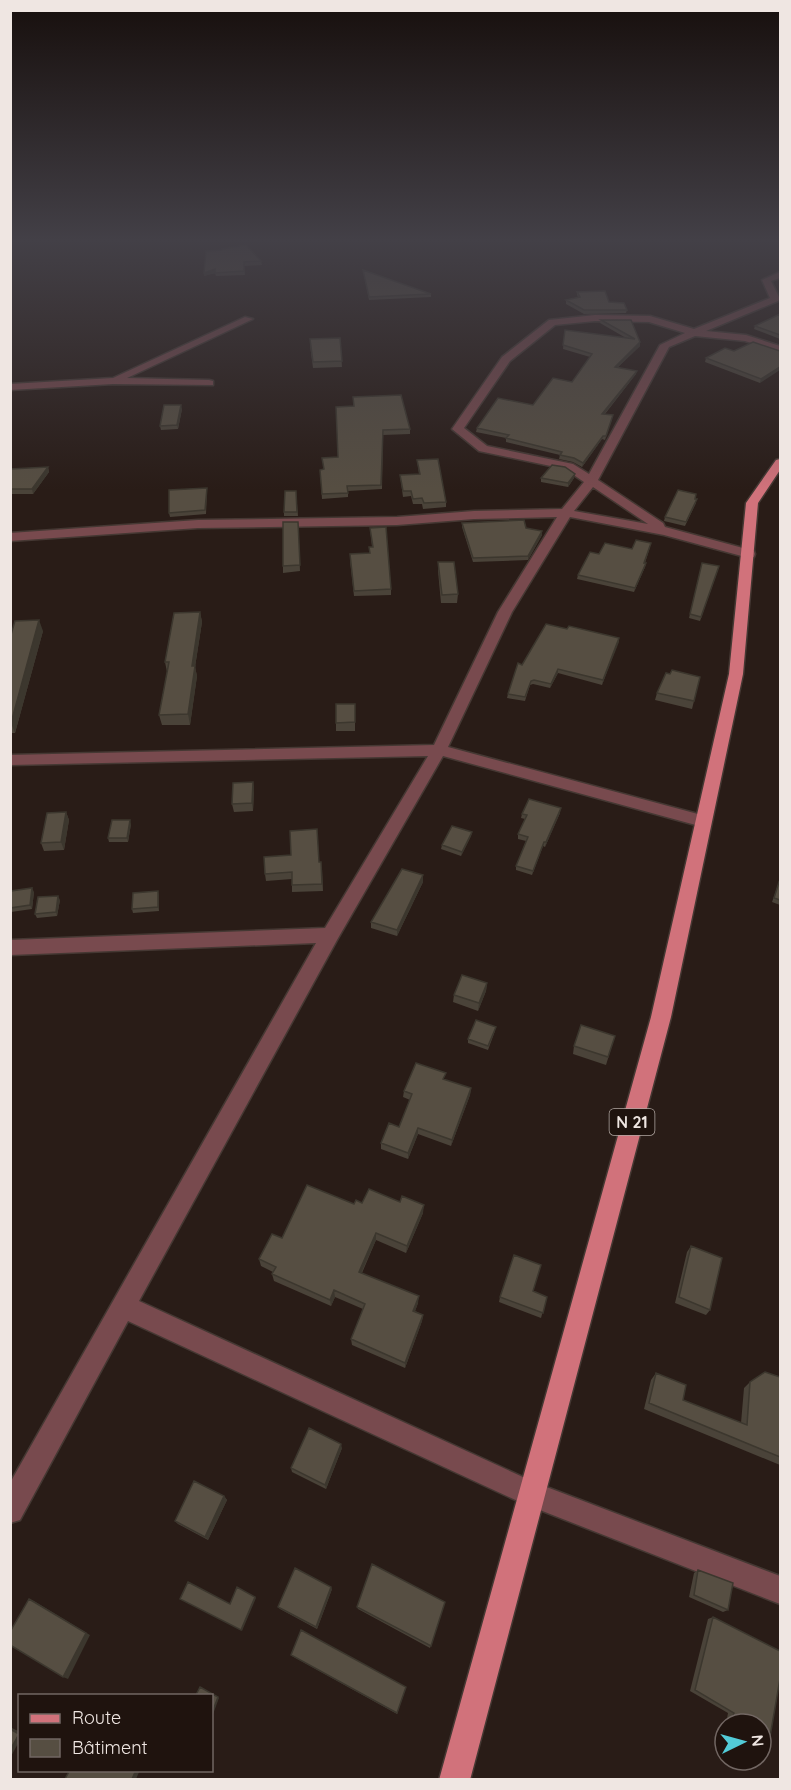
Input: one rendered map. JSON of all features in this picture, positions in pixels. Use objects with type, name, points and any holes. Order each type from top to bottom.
[{"type":"main road","name":"N 21","points":[[454,1779],[661,1017],[736,675],[752,503],[780,462]]},
{"type":"street","points":[[113,381],[238,324]]},
{"type":"street","points":[[550,324],[506,359],[458,429],[483,449],[569,466],[665,531]]},
{"type":"street","points":[[665,324],[695,333],[746,338],[780,349]]},
{"type":"street","points":[[10,1510],[330,935],[439,750],[505,612],[566,513],[592,480],[665,345],[717,324]]},
{"type":"street","points":[[10,387],[113,381],[209,383]]},
{"type":"street","points":[[10,537],[198,524],[397,521],[474,515],[566,513],[665,531],[749,554]]},
{"type":"street","points":[[10,760],[439,750],[703,821]]},
{"type":"street","points":[[10,948],[330,935]]},
{"type":"street","points":[[123,1306],[531,1494],[780,1590]]},
{"type":"building","points":[[607,324],[632,324],[640,342],[615,367],[637,371],[602,414],[613,415],[606,436],[603,436],[583,463],[560,455],[562,452],[506,438],[509,435],[477,428],[498,398],[533,405],[553,378],[572,382],[592,354],[563,345],[565,330],[635,339]]},
{"type":"building","points":[[760,324],[780,324],[780,335],[755,326]]},
{"type":"building","points":[[340,338],[342,361],[313,362],[310,339]]},
{"type":"building","points":[[753,342],[780,351],[780,367],[761,379],[706,358],[725,348],[734,351]]},
{"type":"building","points":[[401,395],[410,429],[383,430],[381,485],[347,486],[348,493],[322,494],[320,470],[324,469],[322,458],[338,457],[336,407],[354,406],[353,397]]},
{"type":"building","points":[[164,405],[181,405],[177,425],[160,426]]},
{"type":"building","points":[[438,459],[446,502],[424,503],[422,498],[413,499],[411,491],[403,491],[400,475],[420,474],[417,460]]},
{"type":"building","points":[[552,465],[565,467],[575,474],[568,483],[541,478]]},
{"type":"building","points":[[48,467],[32,489],[10,489],[10,469]]},
{"type":"building","points":[[207,488],[205,510],[169,513],[169,490]]},
{"type":"building","points":[[678,490],[696,494],[695,499],[697,499],[686,522],[665,517]]},
{"type":"building","points":[[285,491],[296,491],[297,512],[284,512]]},
{"type":"building","points":[[524,520],[526,528],[542,531],[528,556],[473,558],[462,523]]},
{"type":"building","points":[[283,522],[298,522],[300,565],[283,566]]},
{"type":"building","points":[[386,527],[391,589],[354,591],[350,554],[370,553],[369,547],[373,547],[370,528]]},
{"type":"building","points":[[636,540],[651,543],[644,563],[646,563],[635,588],[578,575],[590,552],[599,554],[605,543],[632,549]]},
{"type":"building","points":[[438,562],[454,562],[458,594],[442,595]]},
{"type":"building","points":[[702,563],[719,566],[701,617],[690,614]]},
{"type":"building","points":[[200,612],[188,714],[159,715],[169,662],[165,662],[174,613]]},
{"type":"building","points":[[39,620],[10,723],[10,638],[15,621]]},
{"type":"building","points":[[546,624],[567,629],[569,626],[619,638],[603,680],[558,669],[551,684],[531,681],[525,697],[508,694],[518,663],[522,665]]},
{"type":"building","points":[[672,670],[700,677],[694,701],[657,693],[666,673],[670,674]]},
{"type":"building","points":[[336,704],[355,704],[355,722],[336,723]]},
{"type":"building","points":[[253,782],[252,803],[232,804],[233,783]]},
{"type":"building","points":[[529,799],[561,808],[533,871],[516,866],[528,837],[518,834],[527,815],[522,814]]},
{"type":"building","points":[[66,812],[61,842],[41,843],[47,813]]},
{"type":"building","points":[[112,820],[130,820],[127,838],[108,838]]},
{"type":"building","points":[[452,826],[472,832],[462,852],[442,845]]},
{"type":"building","points":[[317,829],[322,884],[292,885],[292,872],[265,874],[264,857],[291,855],[290,831]]},
{"type":"building","points":[[402,869],[423,875],[397,930],[371,922]]},
{"type":"building","points":[[780,883],[780,900],[774,898]]},
{"type":"building","points":[[32,888],[30,905],[10,908],[11,891]]},
{"type":"building","points":[[158,891],[158,907],[132,909],[133,893]]},
{"type":"building","points":[[58,896],[56,912],[35,914],[38,897]]},
{"type":"building","points":[[462,975],[487,983],[479,1003],[454,995]]},
{"type":"building","points":[[476,1020],[496,1027],[488,1046],[468,1039]]},
{"type":"building","points":[[581,1025],[615,1036],[608,1057],[574,1046]]},
{"type":"building","points":[[416,1063],[446,1073],[443,1079],[471,1088],[452,1140],[418,1128],[408,1153],[381,1143],[389,1123],[399,1127],[412,1094],[404,1091]]},
{"type":"building","points":[[307,1185],[354,1204],[356,1200],[362,1203],[369,1189],[400,1202],[402,1196],[424,1205],[407,1246],[376,1233],[359,1272],[419,1296],[413,1311],[423,1315],[405,1363],[351,1339],[365,1304],[334,1290],[330,1300],[272,1274],[276,1267],[259,1259],[272,1234],[282,1238]]},
{"type":"building","points":[[691,1246],[722,1258],[710,1310],[679,1297]]},
{"type":"building","points":[[514,1255],[541,1265],[533,1291],[547,1297],[543,1313],[500,1297]]},
{"type":"building","points":[[765,1372],[780,1377],[780,1457],[649,1403],[656,1373],[686,1385],[683,1400],[747,1425],[750,1382]]},
{"type":"building","points":[[309,1428],[341,1444],[325,1485],[291,1468]]},
{"type":"building","points":[[194,1481],[224,1496],[205,1537],[175,1521]]},
{"type":"building","points":[[372,1564],[445,1602],[431,1646],[357,1607]]},
{"type":"building","points":[[295,1568],[331,1587],[316,1627],[278,1607]]},
{"type":"building","points":[[698,1570],[733,1583],[728,1610],[694,1595]]},
{"type":"building","points":[[188,1582],[230,1604],[237,1587],[255,1597],[241,1630],[180,1599]]},
{"type":"building","points":[[29,1599],[86,1633],[63,1677],[10,1645],[10,1632]]},
{"type":"building","points":[[713,1617],[780,1651],[780,1679],[773,1719],[773,1712],[732,1712],[695,1690]]},
{"type":"building","points":[[301,1630],[406,1687],[397,1713],[291,1655]]},
{"type":"building","points":[[200,1687],[213,1694],[196,1694]]},
{"type":"building","points":[[213,1694],[218,1697],[213,1710]]},
{"type":"building","points":[[10,1729],[18,1736],[10,1750]]},
{"type":"building","points":[[69,1772],[135,1772],[132,1779],[65,1779]]}]
